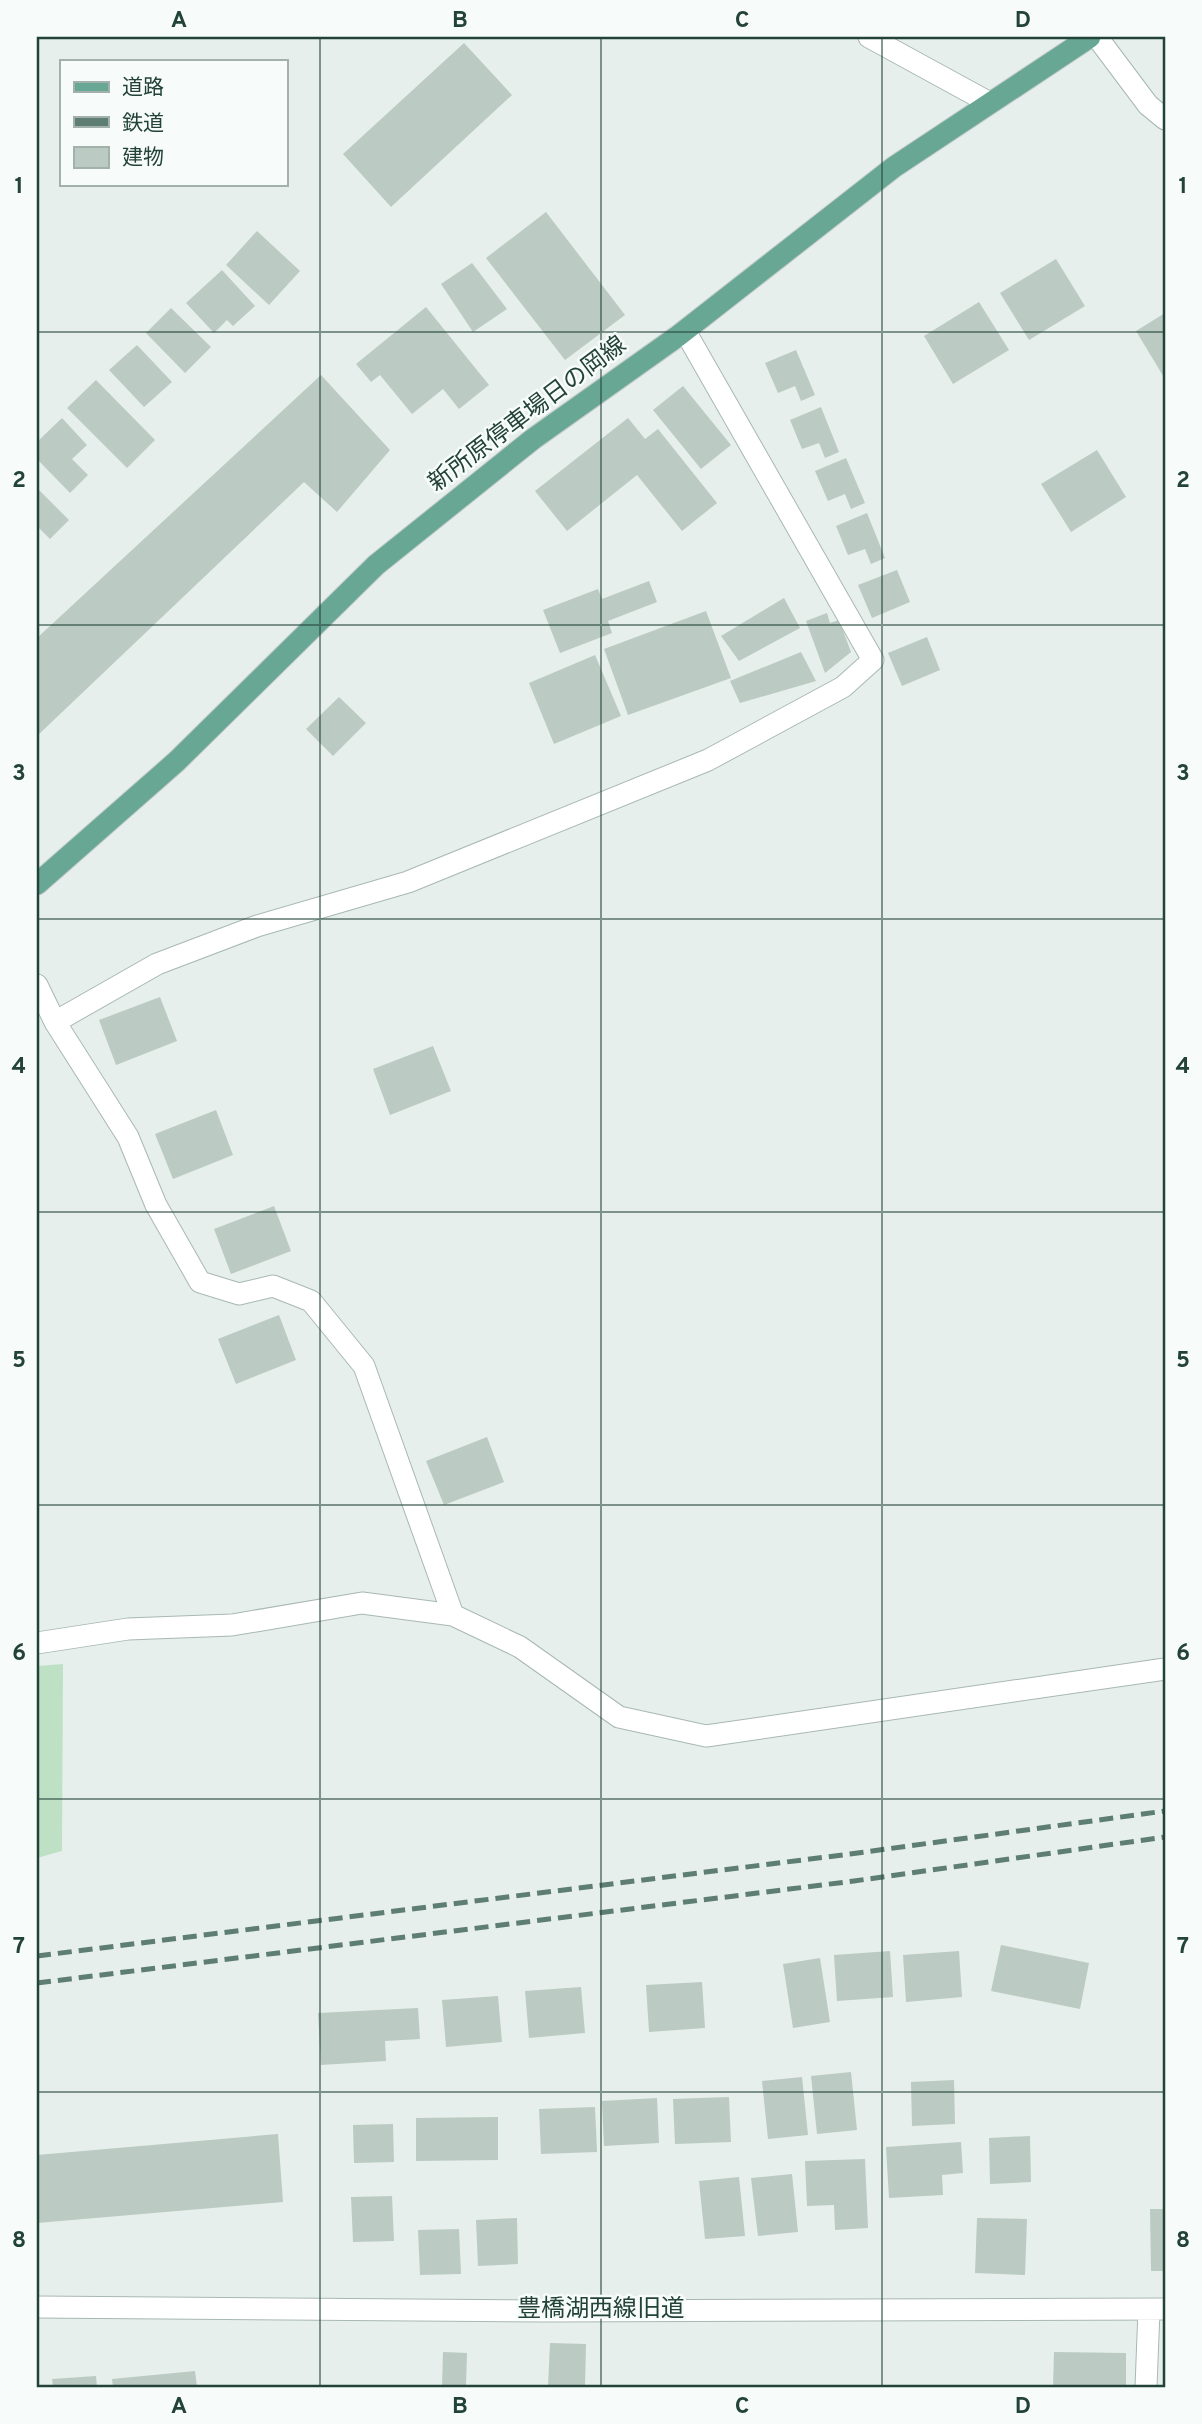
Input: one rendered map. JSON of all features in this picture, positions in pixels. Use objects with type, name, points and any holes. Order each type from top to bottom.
[{"type":"main road","name":"新所原停車場日の岡線","points":[[37,884],[177,761],[376,565],[533,439],[685,331],[894,167],[988,102],[1090,37]]},
{"type":"street","points":[[869,37],[988,102]]},
{"type":"street","points":[[1097,37],[1148,105],[1165,119]]},
{"type":"street","points":[[54,1022],[158,964],[257,926],[408,883],[708,760],[842,687],[873,660],[685,331]]},
{"type":"street","points":[[37,985],[54,1022],[128,1137],[156,1205],[200,1282],[239,1294],[273,1286],[312,1301],[364,1366],[453,1615]]},
{"type":"street","points":[[37,1643],[128,1629],[232,1625],[362,1602],[453,1615],[520,1647],[618,1717],[706,1737],[1165,1669]]},
{"type":"street","name":"豊橋湖西線旧道","points":[[37,2307],[548,2311],[1157,2309]]},
{"type":"street","points":[[1146,2387],[1157,2309]]},
{"type":"green space","points":[[63,1664],[62,1851],[37,1858],[37,1666]]},
{"type":"building","points":[[464,43],[512,95],[391,207],[343,154]]},
{"type":"building","points":[[546,212],[625,315],[565,360],[486,258]]},
{"type":"building","points":[[257,231],[300,271],[269,305],[226,265]]},
{"type":"building","points":[[1056,259],[1085,306],[1029,340],[1000,293]]},
{"type":"building","points":[[472,263],[507,309],[473,332],[441,284]]},
{"type":"building","points":[[222,270],[255,306],[233,326],[227,320],[214,333],[186,303]]},
{"type":"building","points":[[979,302],[1009,350],[953,384],[924,336]]},
{"type":"building","points":[[426,307],[489,385],[459,409],[443,389],[412,414],[380,375],[371,382],[356,364]]},
{"type":"building","points":[[171,308],[211,347],[185,373],[146,333]]},
{"type":"building","points":[[1165,313],[1165,379],[1136,331]]},
{"type":"building","points":[[137,345],[172,382],[144,407],[109,370]]},
{"type":"building","points":[[796,350],[815,395],[801,401],[795,386],[778,393],[765,363]]},
{"type":"building","points":[[321,375],[390,450],[337,512],[304,482],[37,736],[37,638]]},
{"type":"building","points":[[96,380],[155,440],[127,468],[67,408]]},
{"type":"building","points":[[683,386],[731,445],[701,469],[653,410]]},
{"type":"building","points":[[821,407],[839,452],[825,458],[819,443],[802,449],[790,420]]},
{"type":"building","points":[[62,418],[87,445],[72,459],[88,475],[70,493],[37,459],[37,442]]},
{"type":"building","points":[[628,418],[645,439],[658,429],[717,503],[682,531],[637,475],[567,531],[535,491]]},
{"type":"building","points":[[1097,450],[1126,497],[1071,532],[1041,484]]},
{"type":"building","points":[[846,458],[865,503],[851,509],[845,494],[828,501],[815,471]]},
{"type":"building","points":[[37,488],[69,520],[50,539],[37,526]]},
{"type":"building","points":[[867,513],[885,558],[871,564],[865,549],[848,555],[836,526]]},
{"type":"building","points":[[897,570],[910,602],[872,618],[858,585]]},
{"type":"building","points":[[649,581],[657,602],[608,621],[612,633],[560,653],[543,610],[598,589],[602,599]]},
{"type":"building","points":[[784,598],[800,628],[739,661],[721,636]]},
{"type":"building","points":[[706,611],[731,678],[628,715],[604,649]]},
{"type":"building","points":[[827,613],[830,623],[839,620],[851,652],[825,673],[806,621]]},
{"type":"building","points":[[927,637],[940,670],[902,686],[888,653]]},
{"type":"building","points":[[801,652],[816,681],[740,703],[730,681]]},
{"type":"building","points":[[595,655],[621,716],[554,744],[529,683]]},
{"type":"building","points":[[339,697],[366,723],[333,756],[306,729]]},
{"type":"building","points":[[160,997],[177,1041],[116,1065],[99,1020]]},
{"type":"building","points":[[433,1046],[451,1091],[390,1115],[373,1069]]},
{"type":"building","points":[[216,1110],[233,1155],[173,1179],[155,1134]]},
{"type":"building","points":[[274,1206],[291,1251],[231,1274],[214,1229]]},
{"type":"building","points":[[279,1315],[296,1360],[236,1384],[218,1339]]},
{"type":"building","points":[[487,1437],[504,1482],[444,1505],[426,1461]]},
{"type":"building","points":[[1001,1945],[1089,1963],[1080,2009],[991,1991]]},
{"type":"building","points":[[890,1951],[893,1997],[837,2001],[834,1955]]},
{"type":"building","points":[[959,1951],[962,1997],[906,2002],[903,1955]]},
{"type":"building","points":[[820,1958],[830,2022],[793,2028],[783,1964]]},
{"type":"building","points":[[702,1982],[705,2028],[649,2032],[646,1985]]},
{"type":"building","points":[[581,1987],[585,2033],[529,2038],[525,1991]]},
{"type":"building","points":[[498,1996],[502,2042],[446,2047],[442,2000]]},
{"type":"building","points":[[418,2008],[420,2039],[385,2041],[386,2061],[321,2065],[318,2013]]},
{"type":"building","points":[[851,2072],[857,2130],[817,2134],[811,2076]]},
{"type":"building","points":[[802,2077],[808,2135],[768,2139],[762,2081]]},
{"type":"building","points":[[954,2080],[955,2124],[912,2126],[911,2082]]},
{"type":"building","points":[[729,2097],[731,2142],[675,2144],[673,2099]]},
{"type":"building","points":[[657,2098],[659,2143],[604,2146],[602,2101]]},
{"type":"building","points":[[595,2107],[597,2152],[541,2154],[539,2109]]},
{"type":"building","points":[[498,2117],[498,2160],[416,2161],[416,2118]]},
{"type":"building","points":[[393,2124],[394,2162],[354,2163],[353,2125]]},
{"type":"building","points":[[278,2134],[283,2202],[37,2223],[37,2155]]},
{"type":"building","points":[[1030,2136],[1031,2182],[990,2184],[989,2138]]},
{"type":"building","points":[[961,2142],[963,2173],[942,2175],[943,2195],[889,2198],[886,2147]]},
{"type":"building","points":[[865,2159],[868,2228],[835,2230],[834,2205],[807,2206],[805,2161]]},
{"type":"building","points":[[792,2174],[798,2232],[758,2236],[751,2178]]},
{"type":"building","points":[[739,2177],[745,2236],[705,2239],[699,2181]]},
{"type":"building","points":[[392,2196],[394,2241],[353,2242],[351,2197]]},
{"type":"building","points":[[1150,2209],[1165,2209],[1165,2271],[1151,2271]]},
{"type":"building","points":[[517,2218],[518,2264],[478,2266],[476,2220]]},
{"type":"building","points":[[977,2218],[1027,2219],[1025,2275],[975,2273]]},
{"type":"building","points":[[459,2229],[461,2274],[420,2275],[418,2230]]},
{"type":"building","points":[[550,2343],[586,2344],[585,2387],[548,2387]]},
{"type":"building","points":[[443,2352],[467,2353],[466,2385],[474,2387],[442,2387]]},
{"type":"building","points":[[1054,2352],[1126,2353],[1126,2387],[1053,2387]]},
{"type":"building","points":[[195,2371],[197,2387],[113,2387],[112,2379]]},
{"type":"building","points":[[96,2376],[97,2387],[53,2387],[52,2379]]},
{"type":"railway","points":[[37,1956],[850,1854],[1165,1811]]},
{"type":"railway","points":[[37,1983],[854,1881],[1165,1837]]}]
